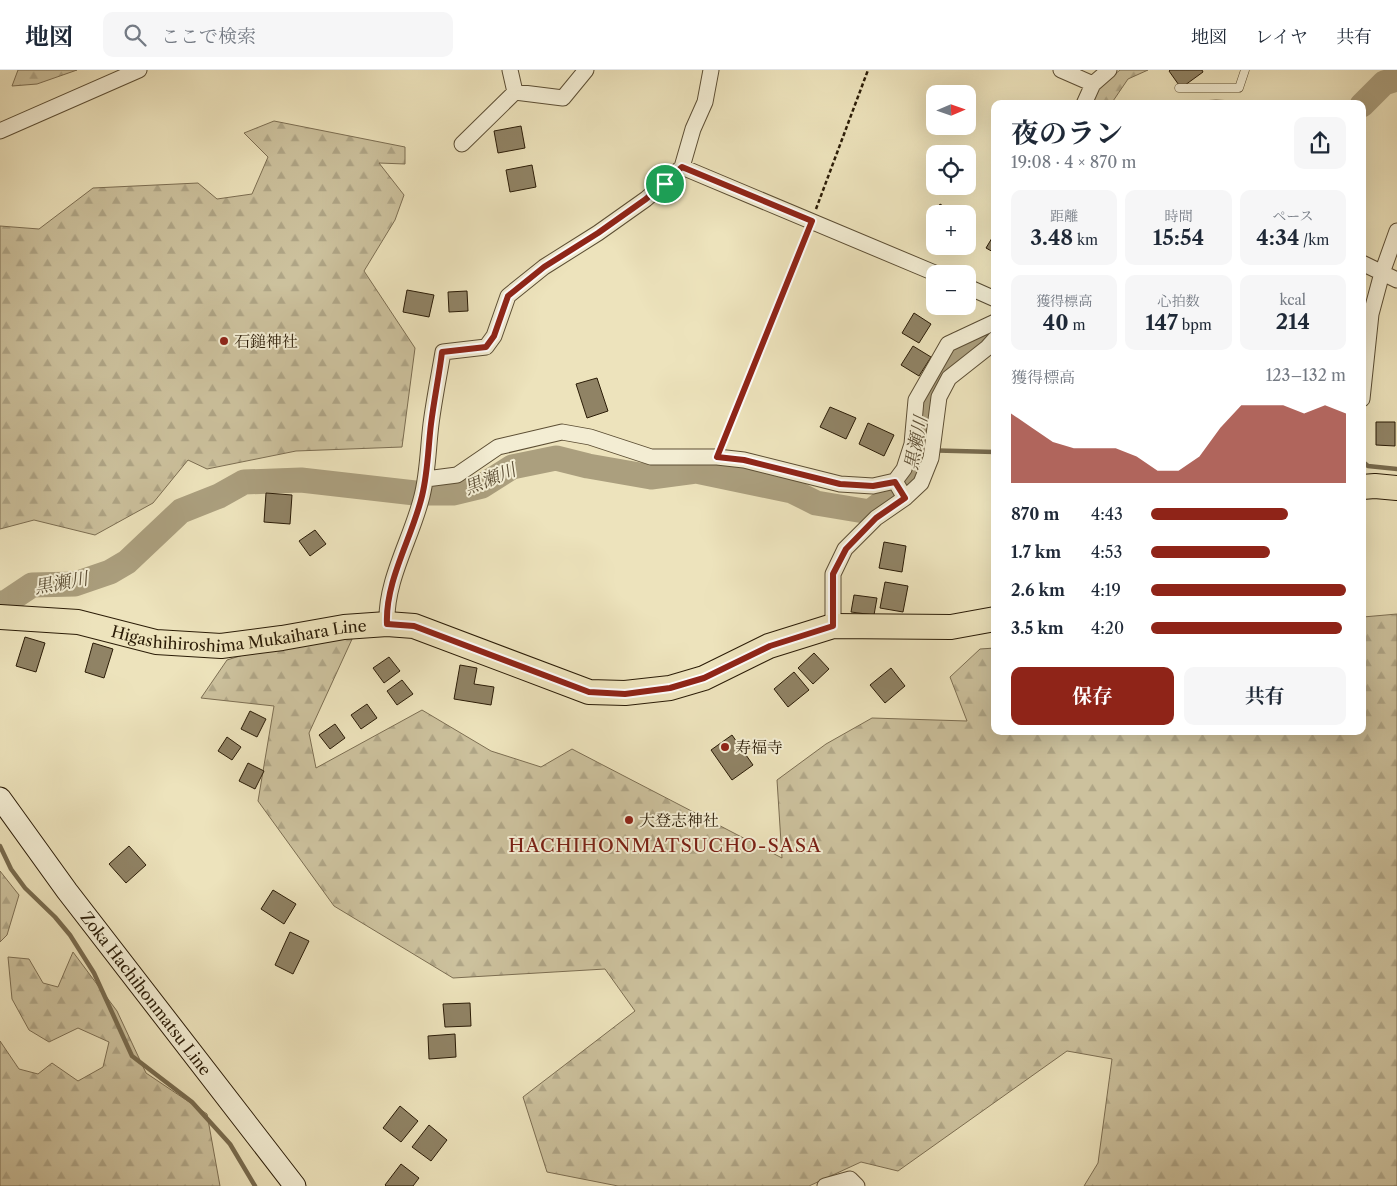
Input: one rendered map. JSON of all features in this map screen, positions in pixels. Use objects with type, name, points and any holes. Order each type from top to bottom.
[{"type":"main road","points":[[1366,487],[1397,488]]},
{"type":"main road","name":"Higashihiroshima Mukaihara Line","points":[[0,617],[78,622],[156,642],[221,646],[344,627],[387,624],[414,626],[589,692],[625,694],[670,688],[704,678],[770,646],[833,626],[950,627],[991,620]]},
{"type":"main road","name":"Zoka Hachihonmatsu Line","points":[[0,798],[67,892],[295,1186]]},
{"type":"street","points":[[0,131],[139,70]]},
{"type":"street","points":[[510,70],[515,92]]},
{"type":"street","points":[[515,92],[563,98],[586,70]]},
{"type":"street","points":[[387,624],[386,609],[396,571],[424,488],[442,352],[486,347],[494,336],[508,296],[544,267],[598,233],[646,199],[682,167],[693,129],[706,102],[711,70]]},
{"type":"street","points":[[1061,70],[1093,84]]},
{"type":"street","points":[[1086,100],[1093,84],[1109,70]]},
{"type":"street","points":[[462,144],[515,92]]},
{"type":"street","points":[[682,167],[926,269]]},
{"type":"street","points":[[1366,361],[1371,314],[1382,273],[1397,231]]},
{"type":"street","points":[[1366,265],[1397,280]]},
{"type":"street","points":[[976,290],[991,296]]},
{"type":"street","points":[[833,626],[833,574],[846,549],[900,490],[912,444],[916,400],[948,344],[991,324]]},
{"type":"street","points":[[424,488],[457,475],[498,446],[562,432],[590,437],[651,457],[717,457],[744,460],[840,484],[900,490],[921,484],[931,458],[939,397],[949,378],[991,344]]},
{"type":"street","points":[[825,1186],[850,1180],[856,1186]]},
{"type":"lane","points":[[1179,88],[1239,88],[1244,70]]},
{"type":"path","points":[[717,457],[812,221],[868,70]]},
{"type":"green space","points":[[18,70],[77,70],[37,84],[12,86]]},
{"type":"green space","points":[[1120,70],[1148,70],[1128,79],[1114,100],[1093,100],[1098,88]]},
{"type":"green space","points":[[274,121],[405,147],[405,164],[379,163],[404,195],[395,220],[364,271],[415,348],[402,447],[296,451],[207,469],[188,460],[153,503],[95,535],[34,520],[0,529],[0,226],[39,229],[93,188],[198,183],[217,199],[252,194],[268,157],[244,133]]},
{"type":"green space","points":[[1397,614],[1397,1186],[1084,1186],[1098,1163],[1112,1059],[1067,1051],[898,1171],[861,1162],[809,1186],[618,1186],[547,1172],[523,1097],[635,1011],[605,969],[453,978],[334,906],[258,801],[274,706],[201,698],[227,660],[259,650],[353,637],[309,733],[316,768],[422,710],[491,751],[541,767],[572,749],[782,858],[777,780],[826,744],[872,718],[967,721],[950,677],[980,649],[991,648],[991,735],[1366,735],[1366,617]]},
{"type":"green space","points":[[0,871],[19,895],[7,935],[0,942]]},
{"type":"green space","points":[[73,952],[117,1011],[146,1073],[207,1114],[220,1186],[0,1186],[0,1041],[19,1069],[38,1074],[52,1063],[78,1081],[103,1067],[109,1042],[78,1028],[49,1042],[29,1030],[12,999],[8,957],[29,959],[43,983],[58,987]]},
{"type":"building","points":[[1170,70],[1202,70],[1203,72],[1181,88]]},
{"type":"building","points":[[521,126],[525,148],[498,153],[494,131]]},
{"type":"building","points":[[532,165],[536,187],[510,192],[506,170]]},
{"type":"building","points":[[991,240],[991,251],[986,248]]},
{"type":"building","points":[[407,290],[434,295],[429,317],[403,312]]},
{"type":"building","points":[[467,291],[468,311],[449,312],[448,292]]},
{"type":"building","points":[[914,313],[931,324],[919,343],[902,333]]},
{"type":"building","points":[[913,346],[931,357],[919,376],[901,365]]},
{"type":"building","points":[[597,378],[608,411],[587,418],[576,384]]},
{"type":"building","points":[[830,407],[856,418],[846,439],[820,427]]},
{"type":"building","points":[[1376,422],[1395,422],[1395,446],[1376,445]]},
{"type":"building","points":[[868,423],[894,435],[884,456],[859,444]]},
{"type":"building","points":[[266,493],[292,495],[290,524],[264,522]]},
{"type":"building","points":[[315,530],[326,544],[310,556],[299,541]]},
{"type":"building","points":[[884,542],[906,546],[902,572],[879,568]]},
{"type":"building","points":[[885,582],[908,586],[903,612],[880,608]]},
{"type":"building","points":[[854,595],[877,598],[874,615],[851,612]]},
{"type":"building","points":[[25,637],[45,643],[36,672],[16,666]]},
{"type":"building","points":[[93,643],[113,649],[104,678],[85,672]]},
{"type":"building","points":[[814,653],[829,669],[813,684],[798,668]]},
{"type":"building","points":[[389,657],[400,671],[384,683],[373,668]]},
{"type":"building","points":[[460,665],[477,668],[474,684],[494,687],[491,705],[454,699]]},
{"type":"building","points":[[891,668],[905,686],[885,703],[870,685]]},
{"type":"building","points":[[794,672],[809,690],[788,707],[774,689]]},
{"type":"building","points":[[402,680],[413,694],[397,705],[387,691]]},
{"type":"building","points":[[367,704],[377,718],[361,729],[351,715]]},
{"type":"building","points":[[250,711],[266,719],[257,737],[241,729]]},
{"type":"building","points":[[335,724],[345,738],[330,749],[319,735]]},
{"type":"building","points":[[732,735],[753,765],[732,780],[711,750]]},
{"type":"building","points":[[227,737],[241,747],[232,760],[218,751]]},
{"type":"building","points":[[248,763],[264,771],[255,789],[239,781]]},
{"type":"building","points":[[129,846],[146,865],[126,883],[109,864]]},
{"type":"building","points":[[273,890],[296,904],[284,924],[261,909]]},
{"type":"building","points":[[290,932],[309,941],[293,974],[275,965]]},
{"type":"building","points":[[470,1003],[471,1026],[445,1027],[443,1004]]},
{"type":"building","points":[[455,1034],[456,1057],[429,1059],[428,1036]]},
{"type":"building","points":[[400,1106],[418,1121],[401,1142],[383,1128]]},
{"type":"building","points":[[429,1125],[447,1140],[431,1161],[412,1147]]},
{"type":"building","points":[[401,1164],[419,1178],[413,1186],[386,1186],[385,1185]]},
{"type":"waterway","name":"黒瀬川","points":[[1366,101],[1384,83],[1397,79]]},
{"type":"waterway","name":"黒瀬川","points":[[0,603],[5,603],[32,585],[75,584],[110,572],[127,562],[181,511],[219,496],[244,482],[301,480],[415,493],[453,493],[482,486],[512,467],[556,458],[588,466],[651,477],[696,471],[792,491],[816,503],[870,512],[907,483],[918,450],[921,413],[931,384],[952,354],[960,348],[990,334]]},
{"type":"waterway","points":[[918,450],[991,452]]},
{"type":"waterway","points":[[1366,464],[1397,469]]},
{"type":"waterway","points":[[0,846],[11,869],[25,888],[55,917],[70,935],[94,973],[132,1056],[192,1102],[230,1144],[255,1186]]},
{"type":"place","name":"石鎚神社","points":[[224,341]]},
{"type":"place","name":"寿福寺","points":[[725,747]]},
{"type":"place","name":"大登志神社","points":[[629,820]]},
{"type":"district","name":"HACHIHONMATSUCHO-SASA","points":[[665,845]]},
{"type":"route","points":[[682,167],[812,221],[717,457],[744,460],[840,484],[873,486],[895,482],[905,498],[876,518],[846,549],[833,574],[833,626],[770,646],[704,678],[670,688],[625,694],[589,692],[414,626],[387,624],[386,609],[426,479],[431,425],[442,352],[486,347],[494,336],[508,296],[544,267],[598,233],[665,184],[682,167]]}]
